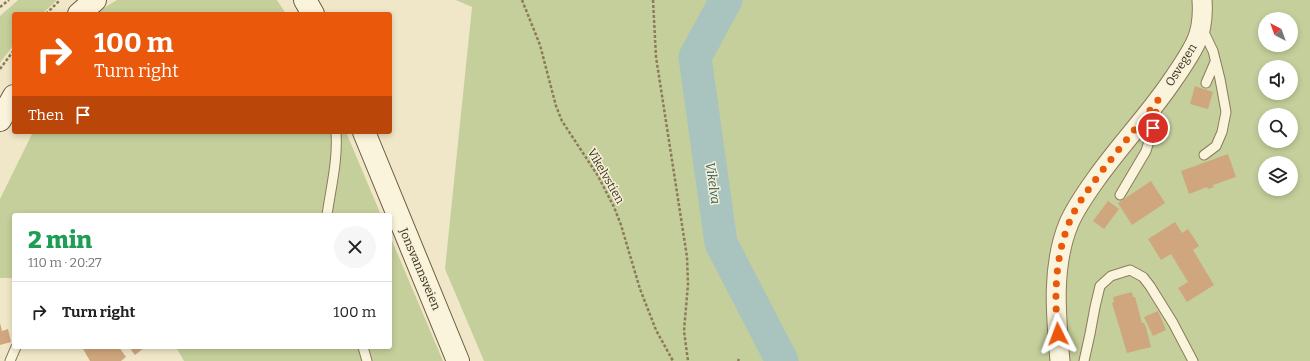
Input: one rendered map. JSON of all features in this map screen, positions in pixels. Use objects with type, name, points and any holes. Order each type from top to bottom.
[{"type":"main road","points":[[80,12],[95,0]]},
{"type":"main road","points":[[305,0],[312,12]]},
{"type":"main road","points":[[0,120],[12,99]]},
{"type":"main road","name":"Jonsvannsveien","points":[[365,134],[458,361]]},
{"type":"street","name":"Osvegen","points":[[1060,361],[1056,321],[1057,276],[1061,248],[1069,223],[1083,197],[1158,100],[1183,65],[1196,41],[1201,25],[1202,0]]},
{"type":"lane","points":[[1201,25],[1212,50],[1226,112],[1222,132],[1216,146],[1204,155]]},
{"type":"lane","points":[[1206,83],[1215,62]]},
{"type":"lane","points":[[1120,194],[1146,151],[1153,128],[1158,100]]},
{"type":"lane","points":[[327,213],[336,164],[336,134]]},
{"type":"lane","points":[[1084,361],[1094,307],[1100,286],[1111,276],[1130,270],[1143,277],[1150,286],[1173,323],[1193,361]]},
{"type":"lane","points":[[10,361],[15,349]]},
{"type":"lane","points":[[364,349],[368,361]]},
{"type":"path","points":[[0,7],[9,0]]},
{"type":"path","points":[[48,12],[60,0]]},
{"type":"path","name":"Vikelvstien","points":[[522,0],[540,45],[556,106],[562,121],[598,176],[614,207],[643,296],[656,330],[673,361]]},
{"type":"path","points":[[652,0],[656,57],[687,257],[688,284],[684,331],[688,361]]},
{"type":"path","points":[[0,69],[12,53]]},
{"type":"green space","points":[[18,0],[57,0],[44,12],[12,12],[12,47],[0,63],[0,16]]},
{"type":"green space","points":[[117,0],[277,0],[285,12],[97,12]]},
{"type":"green space","points":[[456,0],[1310,0],[1310,361],[484,361],[445,269],[472,7]]},
{"type":"green space","points":[[32,134],[347,134],[380,213],[12,213],[12,278],[0,278],[0,199]]},
{"type":"green space","points":[[392,241],[443,361],[184,361],[177,349],[392,349]]},
{"type":"building","points":[[1195,86],[1213,92],[1208,109],[1190,104]]},
{"type":"building","points":[[1228,154],[1236,177],[1213,185],[1214,187],[1208,189],[1207,187],[1189,194],[1181,171]]},
{"type":"building","points":[[1151,181],[1165,203],[1132,225],[1118,203]]},
{"type":"building","points":[[1108,201],[1119,209],[1104,229],[1093,221]]},
{"type":"building","points":[[1175,222],[1182,233],[1188,229],[1199,246],[1193,250],[1214,285],[1187,302],[1178,288],[1188,282],[1171,254],[1161,260],[1148,239]]},
{"type":"building","points":[[1132,292],[1133,297],[1135,297],[1142,323],[1144,323],[1146,327],[1151,347],[1127,353],[1112,303],[1114,302],[1113,297]]},
{"type":"building","points":[[1158,311],[1166,330],[1153,336],[1144,317]]},
{"type":"building","points":[[0,323],[2,331],[8,329],[11,342],[0,345]]},
{"type":"building","points":[[83,349],[120,349],[126,357],[121,361],[90,361]]},
{"type":"building","points":[[132,349],[142,349],[135,355],[131,350]]},
{"type":"waterway","name":"Vikelva","points":[[726,0],[695,57],[721,243],[782,361]]},
{"type":"route","points":[[1058,334],[1056,321],[1057,276],[1061,248],[1069,223],[1083,197],[1158,100],[1153,128]]}]
